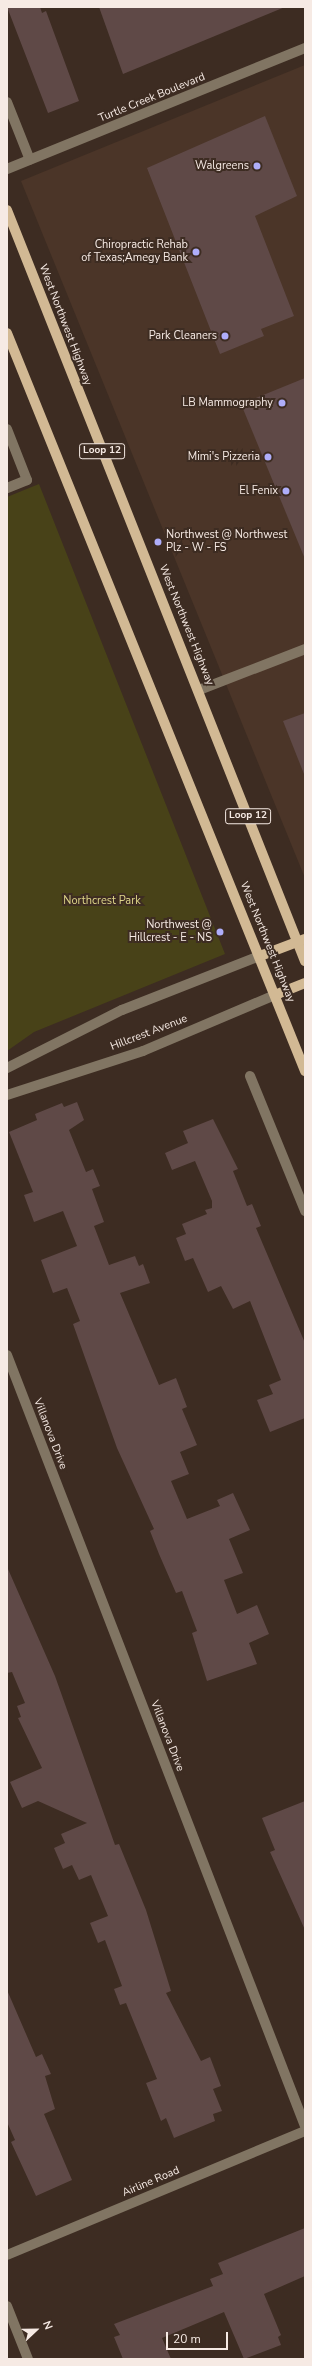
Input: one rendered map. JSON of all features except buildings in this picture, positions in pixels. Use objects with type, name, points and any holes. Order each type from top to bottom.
[{"type":"main road","name":"West Northwest Highway","points":[[7,210],[199,690],[301,940],[305,961]]},
{"type":"main road","name":"West Northwest Highway","points":[[7,333],[260,956],[305,1071]]},
{"type":"main road","points":[[260,956],[301,940]]},
{"type":"main road","points":[[275,996],[305,983]]},
{"type":"street","name":"Turtle Creek Boulevard","points":[[7,169],[305,48]]},
{"type":"street","points":[[7,102],[30,160]]},
{"type":"street","points":[[7,429],[27,480],[7,488]]},
{"type":"street","points":[[199,690],[305,649]]},
{"type":"street","points":[[7,1068],[122,1010],[260,956]]},
{"type":"street","name":"Hillcrest Avenue","points":[[7,1094],[143,1051],[275,996]]},
{"type":"street","points":[[250,1076],[305,1211]]},
{"type":"street","name":"Villanova Drive","points":[[7,1355],[305,2126]]},
{"type":"street","name":"Airline Road","points":[[7,2255],[305,2131]]},
{"type":"street","points":[[7,2306],[28,2359]]},
{"type":"shaded area","points":[[305,65],[305,878],[21,181]]},
{"type":"green space","name":"Northcrest Park","points":[[39,484],[225,954],[34,1032],[7,1051],[7,497]]},
{"type":"place","name":"Walgreens","points":[[257,166]]},
{"type":"place","name":"Chiropractic Rehab of Texas;Amegy Bank","points":[[196,252]]},
{"type":"place","name":"Park Cleaners","points":[[225,336]]},
{"type":"place","name":"LB Mammography","points":[[282,403]]},
{"type":"place","name":"Mimi's Pizzeria","points":[[268,457]]},
{"type":"place","name":"El Fenix","points":[[286,491]]},
{"type":"place","name":"Northwest @ Northwest Plz - W - FS","points":[[158,542]]},
{"type":"place","name":"Northwest @ Hillcrest - E - NS","points":[[220,932]]}]
